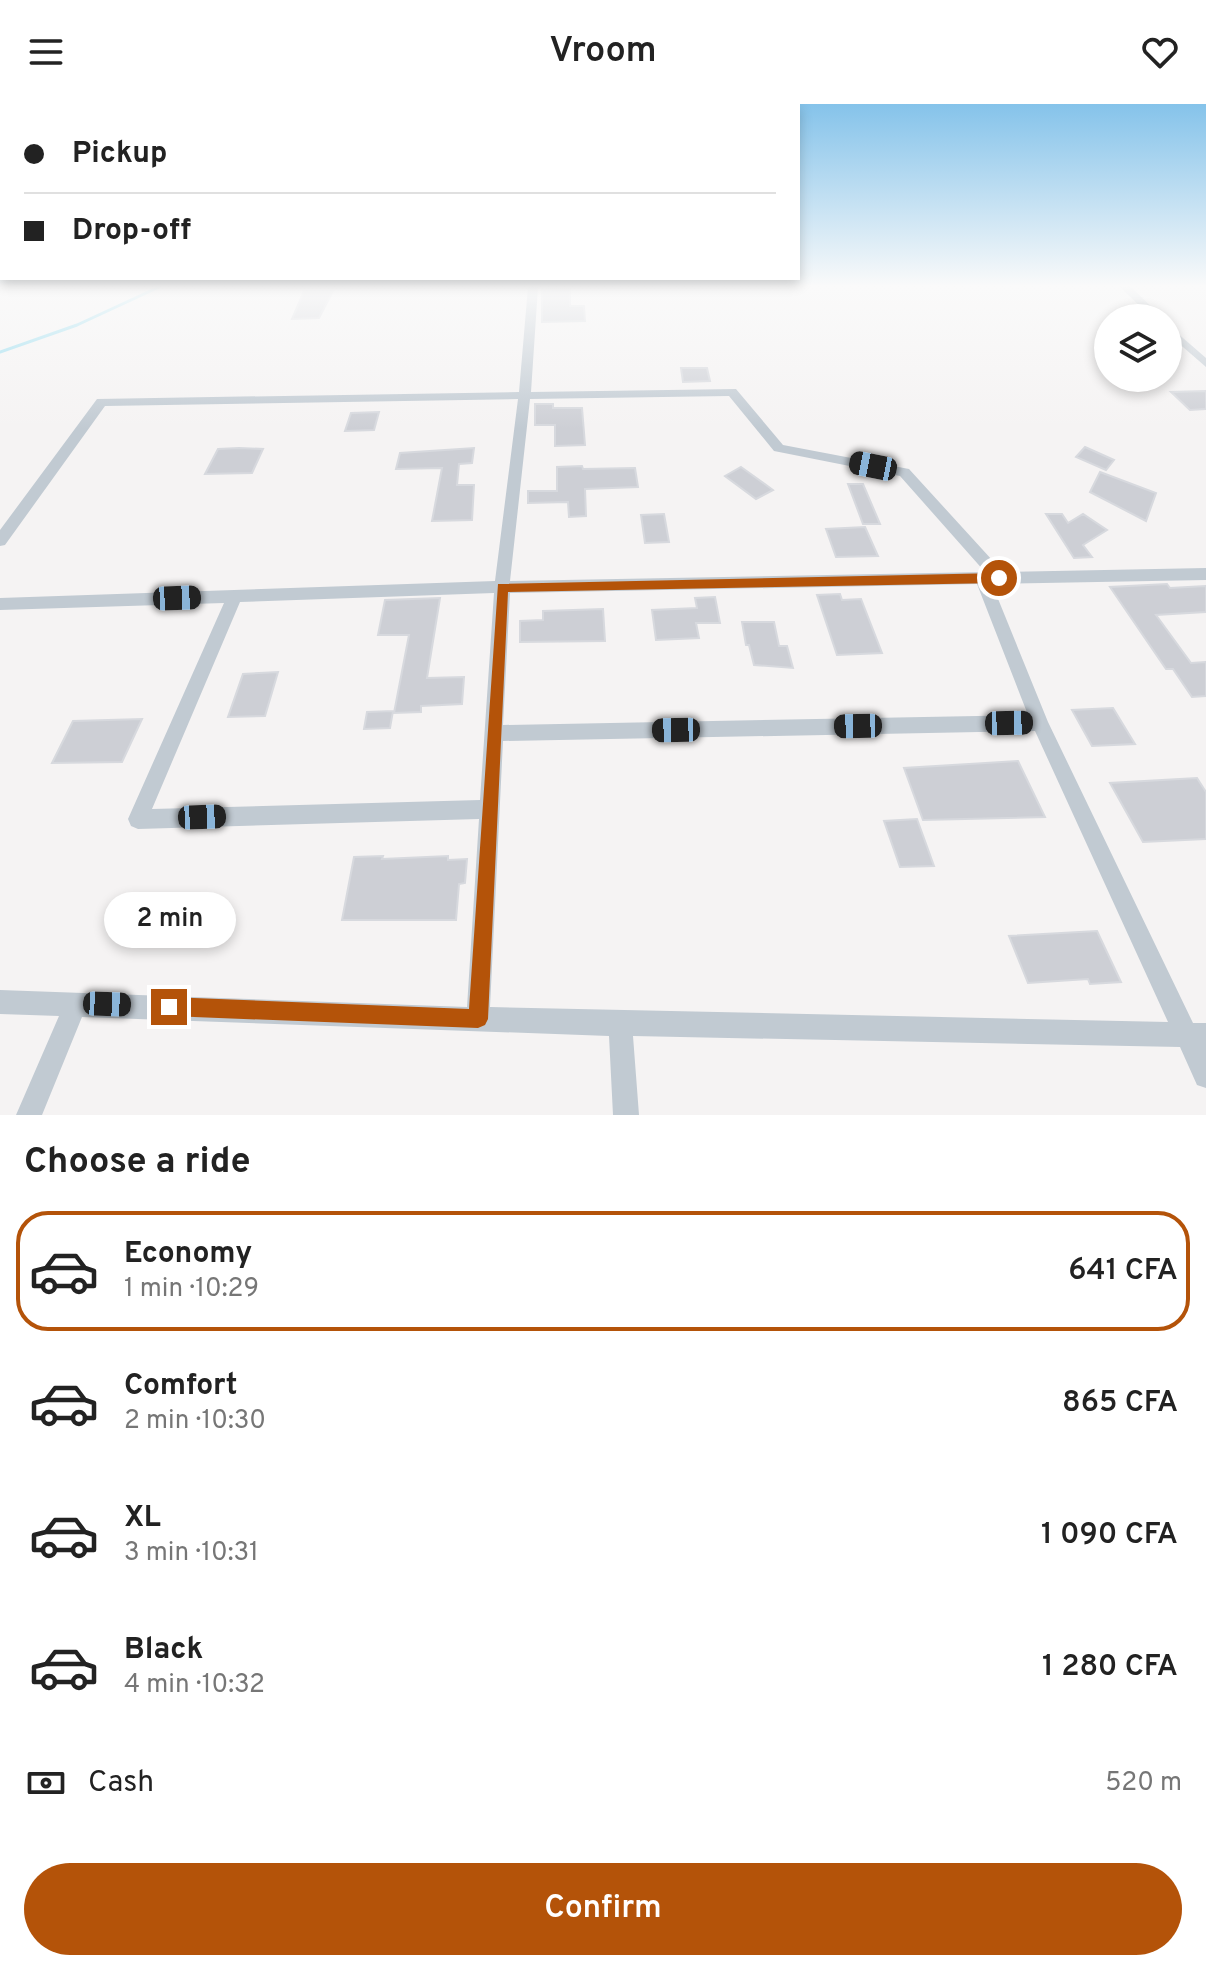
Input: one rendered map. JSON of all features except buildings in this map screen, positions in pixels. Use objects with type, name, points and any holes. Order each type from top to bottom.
[{"type":"street","points":[[478,1019],[502,587],[529,334]]},
{"type":"street","points":[[1182,341],[1206,364]]},
{"type":"street","points":[[0,541],[101,402],[732,392],[779,448],[904,472],[990,578],[1040,723],[1197,1035],[1206,1076]]},
{"type":"street","points":[[0,604],[502,587],[1206,574]]},
{"type":"street","points":[[235,596],[138,819],[490,809]]},
{"type":"street","points":[[494,733],[1040,723]]},
{"type":"street","points":[[0,1002],[620,1024],[1197,1035]]},
{"type":"street","points":[[29,1115],[76,1003]]},
{"type":"street","points":[[620,1024],[626,1115]]},
{"type":"waterway","points":[[0,352],[51,334]]},
{"type":"route","points":[[169,1007],[478,1019],[502,587],[999,578]]}]
